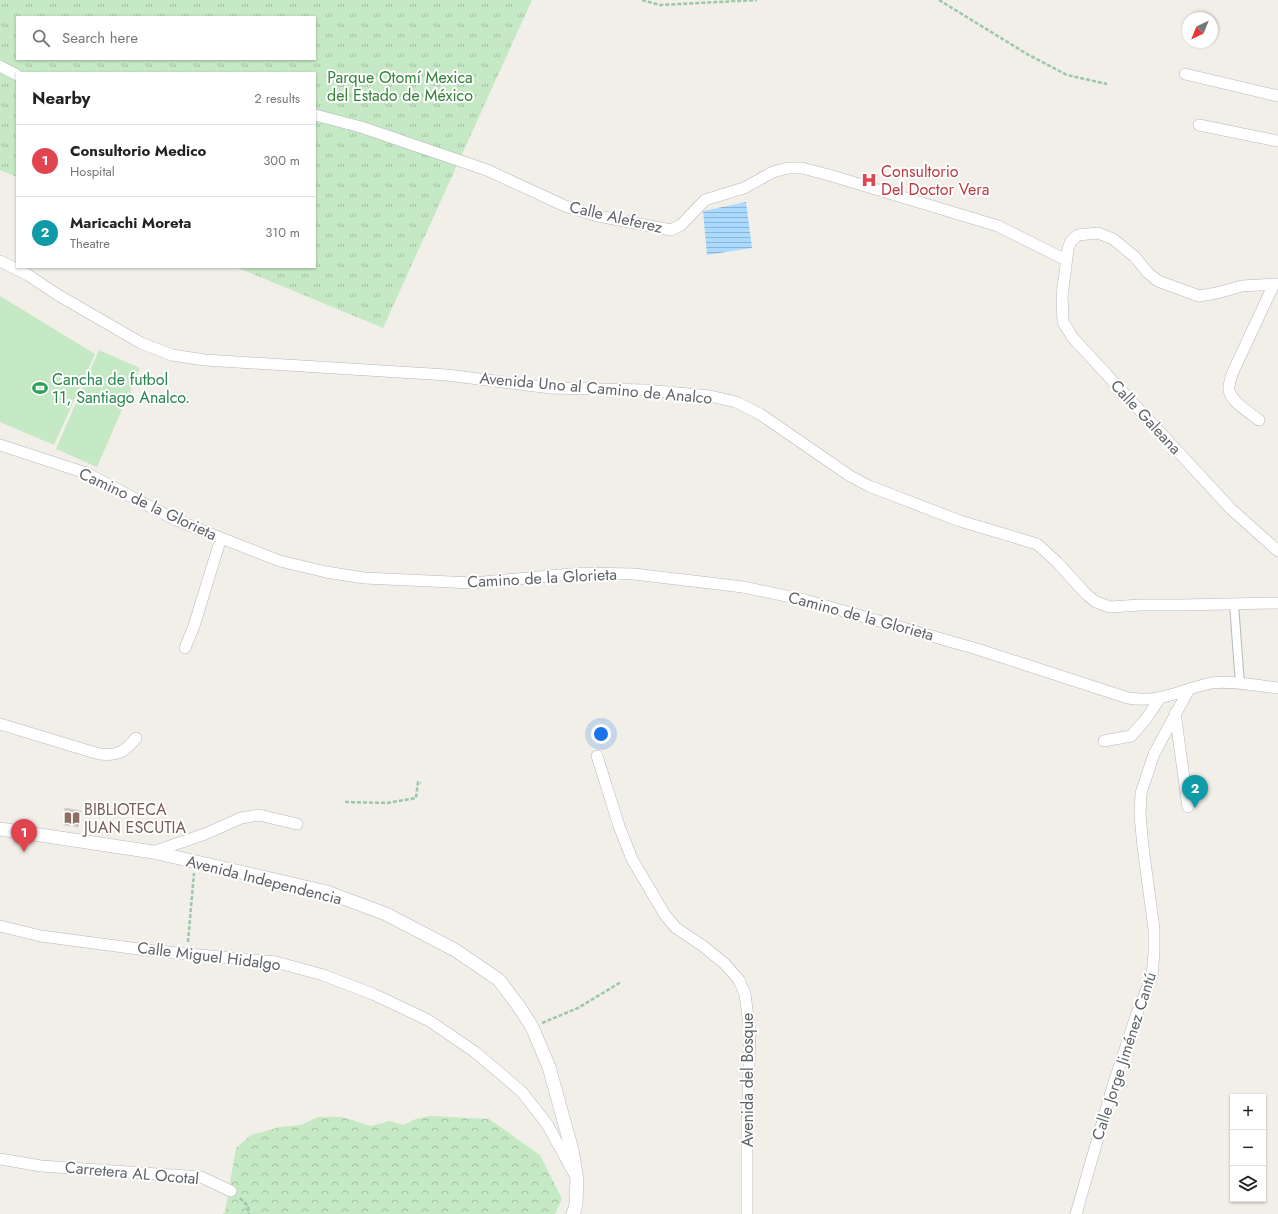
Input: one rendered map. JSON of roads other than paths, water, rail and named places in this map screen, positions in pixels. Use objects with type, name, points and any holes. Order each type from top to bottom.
[{"type":"street","points":[[0,66],[16,74]]},
{"type":"street","points":[[1184,74],[1278,96]]},
{"type":"street","name":"Calle Aleferez","points":[[316,115],[361,127],[487,170],[565,206],[598,216],[650,227],[671,230],[681,225],[705,200],[744,188],[773,172],[788,168],[802,168],[998,226],[1066,260]]},
{"type":"street","points":[[1199,124],[1278,141]]},
{"type":"street","name":"Calle Galeana","points":[[1276,284],[1242,286],[1218,293],[1199,296],[1158,280],[1148,273],[1135,257],[1125,248],[1113,240],[1098,233],[1078,234],[1071,241],[1066,260],[1062,296],[1063,322],[1073,338],[1231,508],[1278,551]]},
{"type":"street","name":"Avenida Uno al Camino de Analco","points":[[0,261],[28,275],[58,295],[141,344],[172,355],[205,360],[447,375],[551,388],[646,390],[710,396],[736,402],[760,414],[850,476],[869,486],[960,521],[1037,544],[1057,562],[1086,594],[1096,602],[1110,607],[1140,604],[1278,603]]},
{"type":"street","points":[[1259,420],[1232,397],[1229,391],[1229,385],[1232,374],[1276,284]]},
{"type":"street","name":"Camino de la Glorieta","points":[[0,445],[86,473],[176,520],[280,561],[326,572],[364,578],[473,583],[582,573],[634,574],[743,587],[805,600],[977,648],[1128,698],[1139,700],[1160,698],[1188,691],[1208,683],[1240,684],[1278,688]]},
{"type":"street","points":[[185,648],[221,538]]},
{"type":"street","points":[[1234,604],[1240,684]]},
{"type":"street","name":"Calle Jorge Jiménez Cantú","points":[[1076,1214],[1109,1097],[1137,1013],[1152,976],[1154,929],[1143,847],[1140,815],[1141,793],[1154,754],[1188,691]]},
{"type":"street","points":[[1104,741],[1131,736],[1146,719],[1160,698]]},
{"type":"street","points":[[1175,713],[1188,807]]},
{"type":"street","points":[[0,724],[99,754],[112,755],[122,751],[128,748],[136,738]]},
{"type":"street","name":"Avenida del Bosque","points":[[597,756],[619,826],[632,859],[666,915],[676,928],[726,964],[739,980],[745,994],[750,1033],[747,1126],[747,1214]]},
{"type":"street","points":[[153,852],[205,834],[241,818],[259,815],[297,824]]},
{"type":"street","name":"Avenida Independencia","points":[[0,829],[153,852],[327,892],[386,914],[455,950],[499,980],[532,1027],[549,1067],[572,1150],[577,1179],[576,1205],[573,1214]]},
{"type":"street","name":"Calle Miguel Hidalgo","points":[[0,926],[41,936],[146,950],[187,952],[276,962],[323,975],[373,994],[428,1020],[475,1052],[522,1092],[547,1124],[577,1179]]},
{"type":"street","name":"Carretera AL Ocotal","points":[[0,1159],[41,1166],[201,1177],[231,1191]]},
{"type":"water","points":[[746,202],[752,248],[707,255],[703,211]]},
{"type":"place","name":"Consultorio Del Doctor Vera","points":[[869,180]]},
{"type":"place","name":"Cancha de futbol 11, Santiago Analco.","points":[[40,388]]},
{"type":"place","name":"Maricachi Moreta","points":[[1195,808]]},
{"type":"place","name":"BIBLIOTECA JUAN ESCUTIA","points":[[72,818]]},
{"type":"place","name":"Consultorio Medico","points":[[24,852]]},
{"type":"park label","name":"Parque Otomí Mexica del Estado de México","points":[[400,86]]}]
